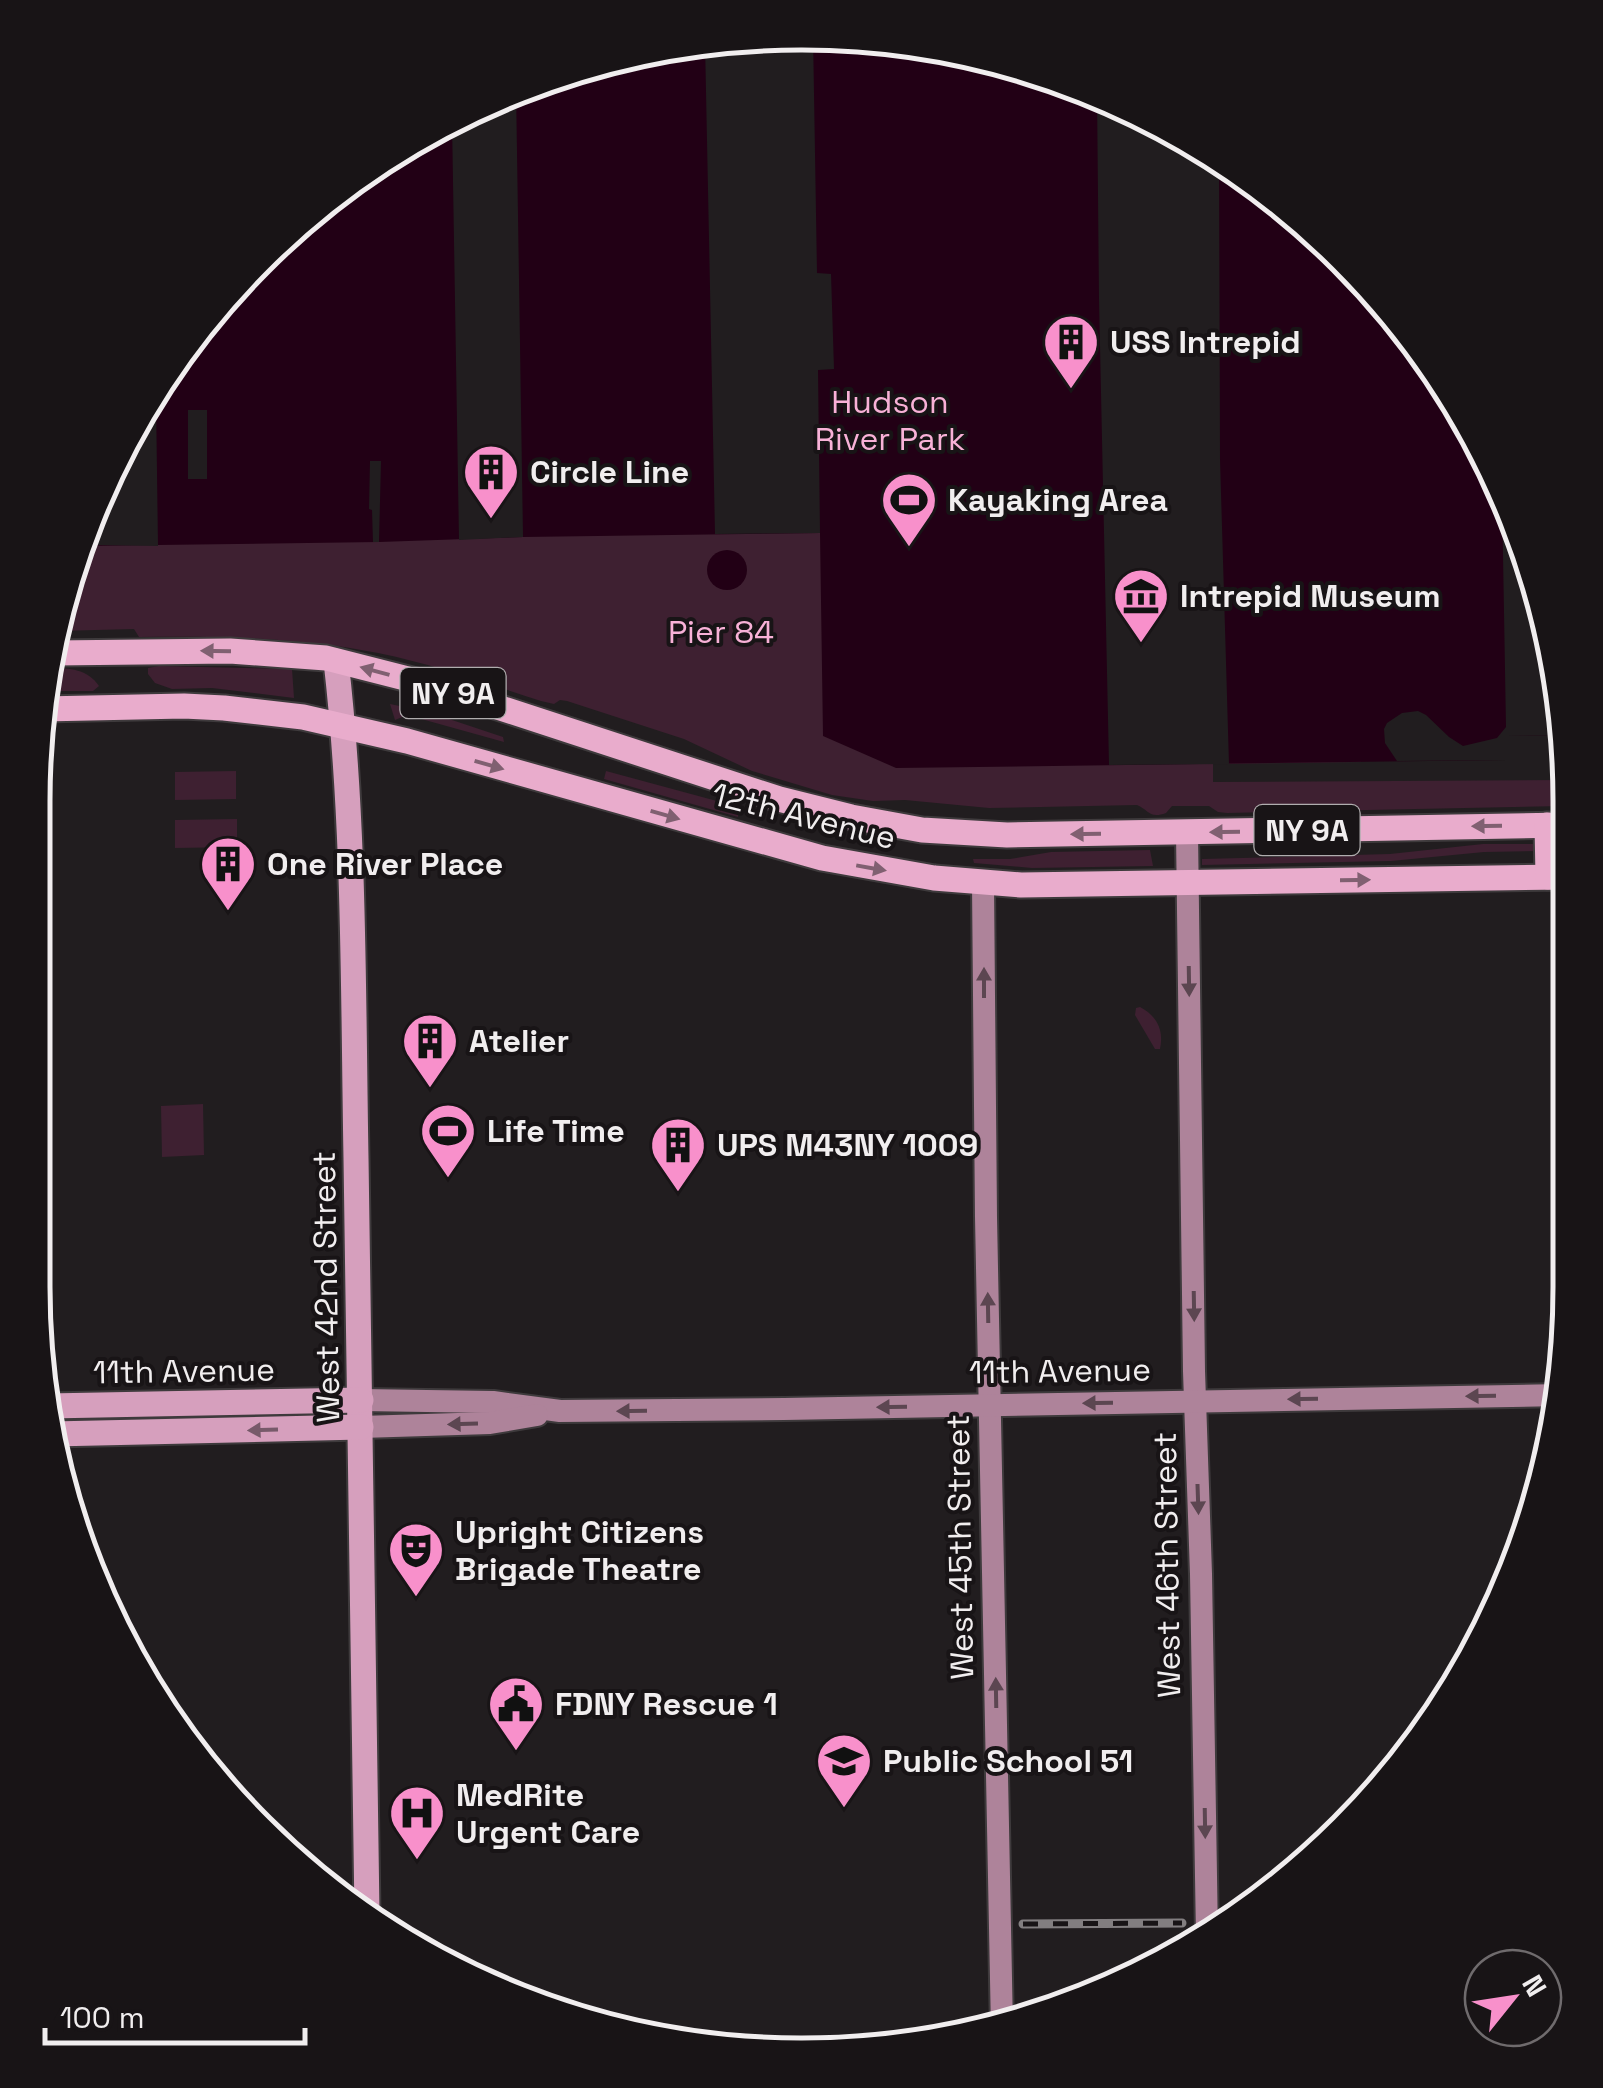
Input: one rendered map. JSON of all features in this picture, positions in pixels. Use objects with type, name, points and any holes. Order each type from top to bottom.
[{"type":"highway","name":"12th Avenue","points":[[65,653],[230,651],[303,654],[336,660],[424,683],[779,800],[851,817],[963,834],[1553,825]]},
{"type":"highway","name":"12th Avenue","points":[[56,709],[169,706],[303,717],[406,741],[822,858],[983,883],[1188,884],[1553,877]]},
{"type":"main road","name":"West 42nd Street","points":[[336,660],[347,758],[361,1400],[366,1898]]},
{"type":"main road","name":"West 46th Street","points":[[1186,832],[1207,1919]]},
{"type":"main road","name":"West 45th Street","points":[[983,883],[1002,2010]]},
{"type":"main road","name":"11th Avenue","points":[[59,1406],[361,1400],[493,1402],[560,1411],[1545,1395]]},
{"type":"main road","name":"11th Avenue","points":[[64,1434],[490,1423],[560,1411]]},
{"type":"green space","name":"Hudson River Park","points":[[802,50],[900,56],[948,64],[1043,90],[1134,128],[1259,205],[1347,285],[1361,762],[1213,764],[1213,782],[1552,780],[1553,806],[1227,813],[1209,806],[1172,806],[1166,813],[1156,815],[1137,805],[989,808],[873,801],[832,795],[752,771],[684,739],[567,701],[541,701],[378,653],[259,639],[139,637],[134,629],[70,631],[90,560],[128,469],[177,384],[236,306],[306,236],[344,205],[469,128],[514,107],[607,76],[703,56],[752,52]]},
{"type":"green space","points":[[148,668],[292,669],[294,698],[212,688],[172,689],[155,683],[148,674]]},
{"type":"green space","points":[[62,669],[84,673],[94,680],[99,686],[93,691],[58,691]]},
{"type":"green space","points":[[390,704],[503,737],[504,742],[407,715],[395,720]]},
{"type":"green space","points":[[236,771],[236,799],[175,800],[175,772]]},
{"type":"green space","points":[[606,771],[739,807],[738,817],[604,779]]},
{"type":"green space","points":[[237,819],[237,847],[175,848],[175,820]]},
{"type":"green space","points":[[1483,844],[1541,844],[1541,851],[1391,861],[1202,865],[1202,859],[1390,854]]},
{"type":"green space","points":[[1150,850],[1153,866],[1032,868],[974,863],[973,859],[1010,859],[1051,852]]},
{"type":"green space","points":[[1140,1007],[1158,1024],[1160,1049],[1155,1049],[1135,1015]]},
{"type":"green space","points":[[203,1104],[204,1155],[162,1157],[161,1106]]},
{"type":"shaded area","name":"Hudson River Park","points":[[802,50],[900,56],[948,64],[1043,90],[1134,128],[1259,205],[1333,270],[1398,344],[1426,384],[1496,514],[1539,655],[1550,735],[1506,736],[1506,760],[896,768],[823,736],[820,533],[95,546],[151,426],[205,344],[236,306],[306,236],[344,205],[426,151],[514,107],[655,64],[703,56]]},
{"type":"shaded area","points":[[727,550],[741,556],[747,570],[741,584],[727,590],[713,584],[707,570],[713,556]]},
{"type":"pier","name":"Pier 84","points":[[813,50],[817,273],[831,274],[834,369],[818,370],[820,533],[715,534],[705,56]]},
{"type":"pier","points":[[516,106],[523,537],[459,540],[452,137]]},
{"type":"pier","points":[[1097,111],[1219,177],[1220,459],[1229,764],[1109,765]]},
{"type":"pier","points":[[188,410],[207,410],[207,479],[188,479]]},
{"type":"pier","points":[[156,418],[158,546],[98,545],[107,514]]},
{"type":"pier","points":[[370,461],[381,461],[379,542],[373,542],[369,509]]},
{"type":"pier","points":[[1503,532],[1539,655],[1550,735],[1506,736],[1506,760],[1397,761],[1385,743],[1387,723],[1402,713],[1418,711],[1426,715],[1463,746],[1497,738],[1506,727]]},
{"type":"railway","points":[[1023,1924],[1182,1923]]},
{"type":"place","name":"USS Intrepid","points":[[1071,391]]},
{"type":"place","name":"Circle Line","points":[[491,521]]},
{"type":"place","name":"Kayaking Area","points":[[909,549]]},
{"type":"place","name":"Intrepid Museum","points":[[1141,645]]},
{"type":"place","name":"One River Place","points":[[228,913]]},
{"type":"place","name":"Atelier","points":[[430,1090]]},
{"type":"place","name":"Life Time","points":[[448,1180]]},
{"type":"place","name":"UPS M43NY 1009","points":[[678,1194]]},
{"type":"place","name":"Upright Citizens Brigade Theatre","points":[[416,1599]]},
{"type":"place","name":"FDNY Rescue 1","points":[[516,1753]]},
{"type":"place","name":"Public School 51","points":[[844,1810]]},
{"type":"place","name":"MedRite Urgent Care","points":[[417,1862]]}]
